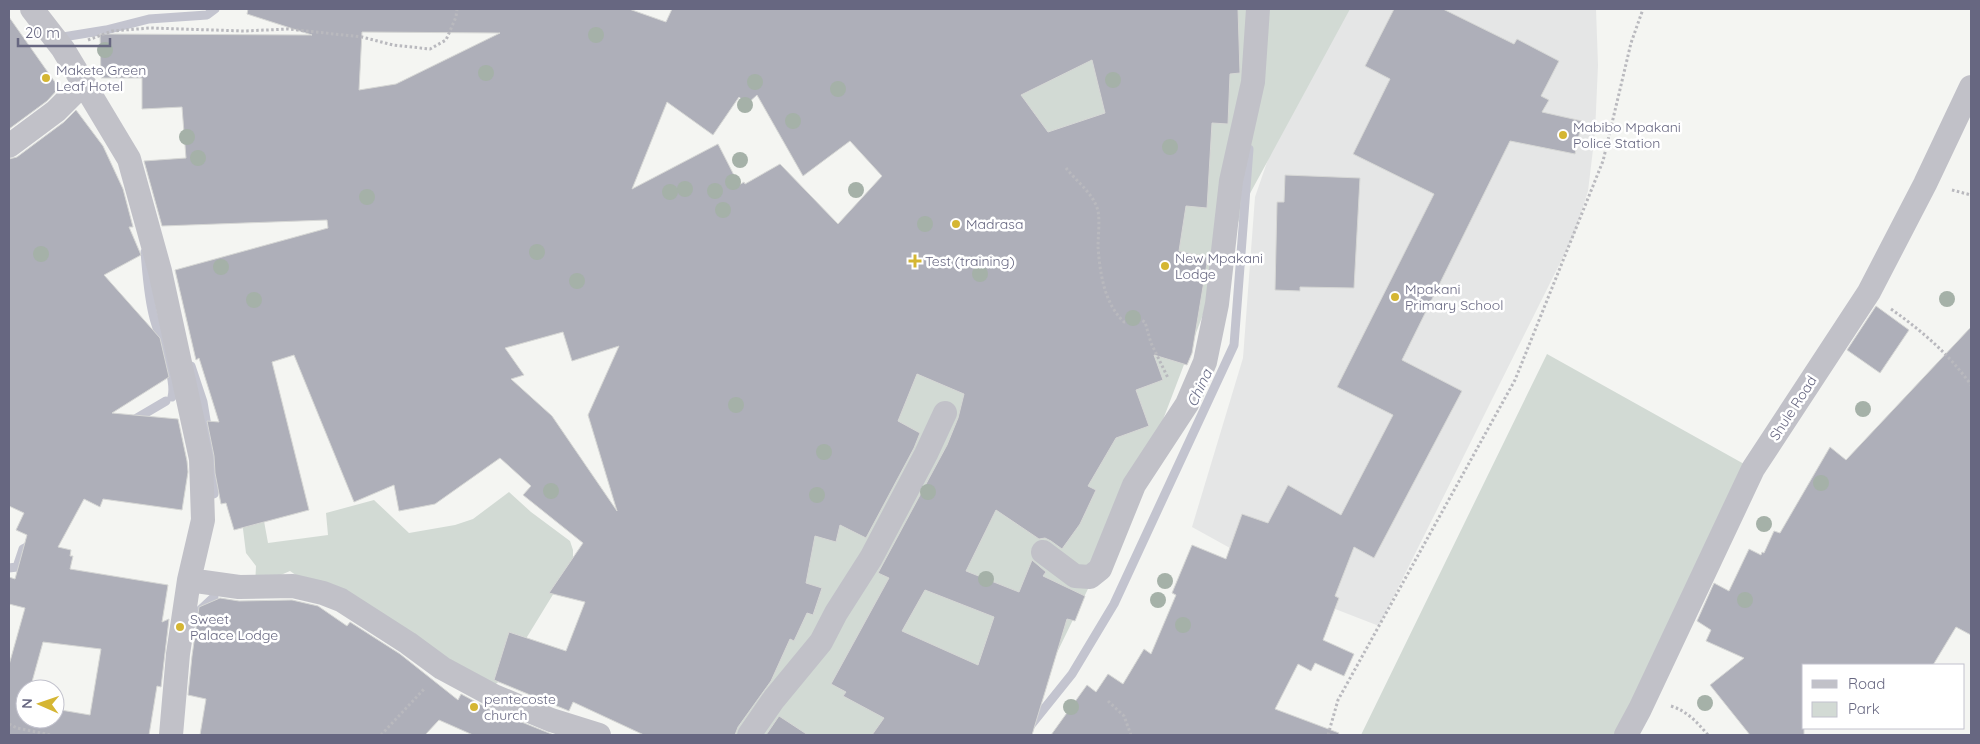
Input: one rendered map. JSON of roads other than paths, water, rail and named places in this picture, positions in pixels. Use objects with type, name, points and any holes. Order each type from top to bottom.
[{"type":"street","points":[[32,9],[63,49],[130,160],[160,271],[201,459],[203,520],[189,580],[178,654],[171,735]]},
{"type":"street","points":[[1043,552],[1075,576],[1090,577],[1096,574],[1105,559],[1134,485],[1187,404],[1206,362],[1217,304],[1231,180],[1253,82],[1258,9]]},
{"type":"street","points":[[9,146],[56,111],[83,84]]},
{"type":"street","name":"Shule Road","points":[[1626,735],[1753,469],[1868,292],[1925,184],[1971,87]]},
{"type":"street","points":[[749,735],[774,699],[821,642],[840,605],[871,558],[926,454],[945,413]]},
{"type":"street","points":[[189,580],[239,587],[293,586],[323,593],[341,600],[408,643],[442,668],[502,700],[551,720],[599,735]]},
{"type":"waterway","points":[[59,33],[63,37],[106,30],[149,19],[207,15],[215,9]]},
{"type":"waterway","name":"China","points":[[1023,735],[1072,674],[1114,604],[1234,345],[1249,149]]},
{"type":"waterway","points":[[145,252],[150,301],[170,369],[173,389],[172,397]]},
{"type":"waterway","points":[[191,366],[203,402],[215,474],[214,494]]},
{"type":"waterway","points":[[132,421],[166,401]]},
{"type":"waterway","points":[[9,568],[17,567],[23,549],[34,543]]},
{"type":"waterway","points":[[191,625],[198,612],[214,597]]},
{"type":"place","name":"Makete Green Leaf Hotel","points":[[46,78]]},
{"type":"place","name":"Mabibo Mpakani Police Station","points":[[1563,135]]},
{"type":"place","name":"Madrasa","points":[[956,224]]},
{"type":"place","name":"Test (training)","points":[[915,261]]},
{"type":"place","name":"New Mpakani Lodge","points":[[1165,266]]},
{"type":"place","name":"Mpakani Primary School","points":[[1395,297]]},
{"type":"place","name":"Sweet Palace Lodge","points":[[180,627]]},
{"type":"place","name":"pentecoste church","points":[[474,707]]}]
